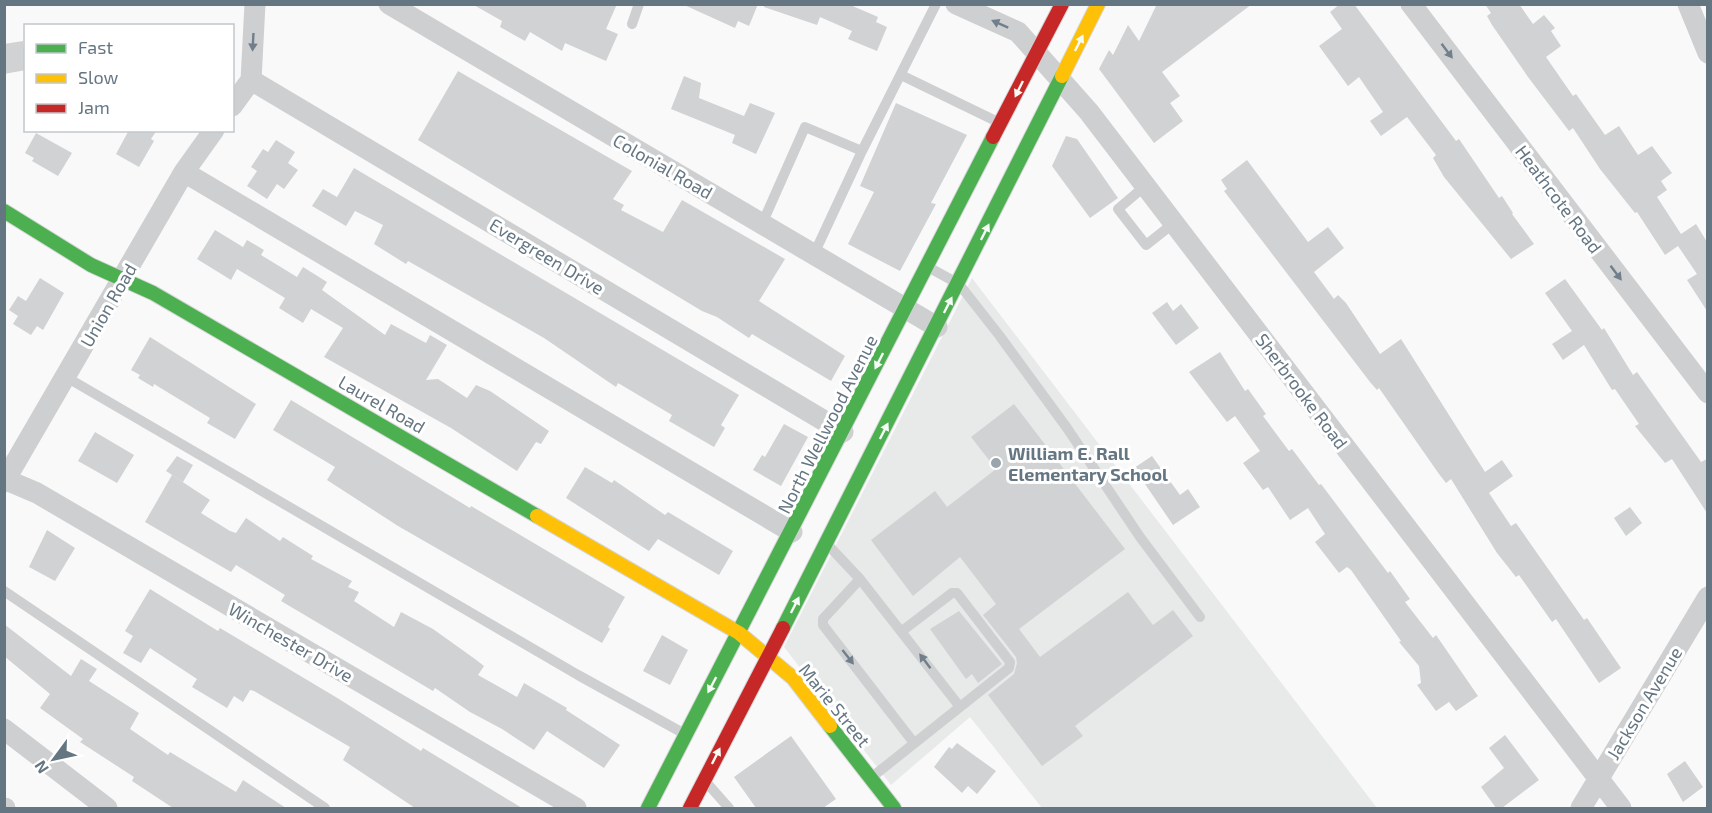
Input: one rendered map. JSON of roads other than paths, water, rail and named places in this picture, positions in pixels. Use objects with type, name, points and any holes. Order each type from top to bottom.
[{"type":"main road","name":"North Wellwood Avenue","points":[[648,808],[1062,4]]},
{"type":"main road","points":[[690,808],[938,327],[1098,4]]},
{"type":"main road","name":"Laurel Road","points":[[4,211],[91,265],[124,278],[739,633]]},
{"type":"main road","name":"Marie Street","points":[[739,633],[793,678],[894,808]]},
{"type":"street","points":[[234,102],[251,80],[255,4]]},
{"type":"street","name":"Colonial Road","points":[[389,4],[938,327]]},
{"type":"street","name":"Sherbrooke Road","points":[[956,4],[1018,32],[1036,55],[1089,112],[1621,808]]},
{"type":"street","name":"Heathcote Road","points":[[1411,4],[1707,393]]},
{"type":"street","points":[[1688,4],[1707,53]]},
{"type":"street","name":"Evergreen Drive","points":[[251,80],[843,432]]},
{"type":"street","name":"Union Road","points":[[5,480],[184,172],[213,132]]},
{"type":"street","points":[[184,172],[792,532]]},
{"type":"street","name":"Winchester Drive","points":[[5,480],[48,499],[576,808]]},
{"type":"street","name":"Jackson Avenue","points":[[1581,808],[1707,597]]},
{"type":"street","points":[[4,729],[107,808]]},
{"type":"lane","points":[[632,24],[639,4]]},
{"type":"lane","points":[[814,255],[862,151],[936,4]]},
{"type":"lane","points":[[901,75],[1002,124]]},
{"type":"lane","points":[[762,224],[805,127],[862,151]]},
{"type":"lane","points":[[1145,186],[1118,209],[1146,245],[1174,223]]},
{"type":"lane","points":[[927,267],[959,284],[1033,382],[1140,537],[1200,617]]},
{"type":"lane","points":[[66,377],[578,675],[686,735]]},
{"type":"lane","points":[[826,544],[860,579],[960,707]]},
{"type":"lane","points":[[860,579],[824,619],[823,625],[914,743]]},
{"type":"lane","points":[[4,591],[325,808]]},
{"type":"lane","points":[[870,778],[1010,668],[1010,662],[957,593],[952,593],[902,631]]},
{"type":"lane","points":[[704,780],[729,808]]},
{"type":"place","name":"William E. Rall Elementary School","points":[[996,463]]}]
